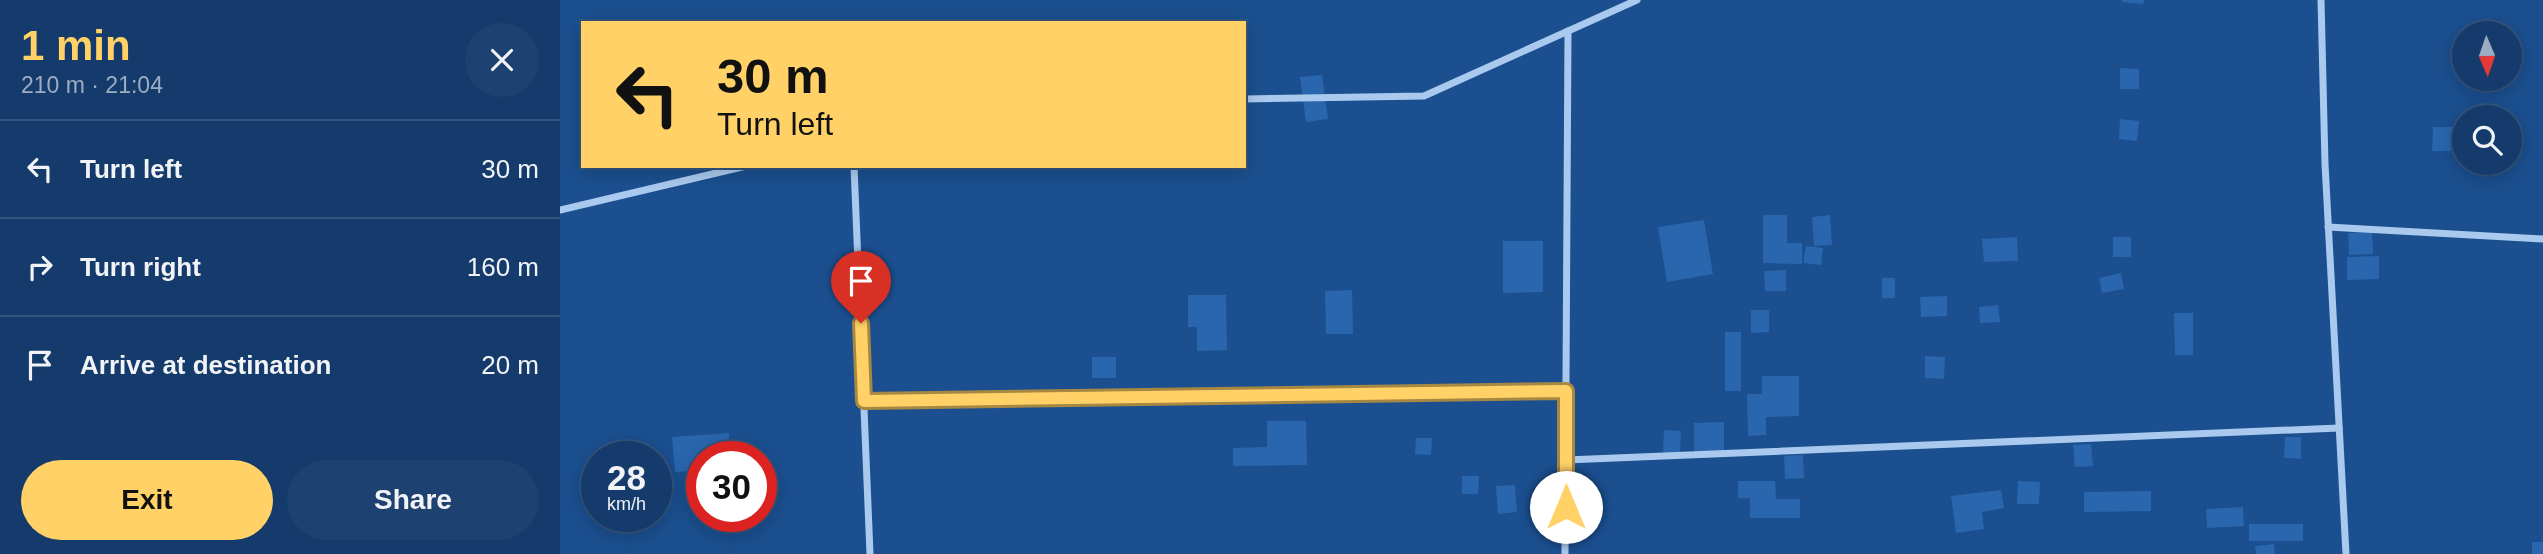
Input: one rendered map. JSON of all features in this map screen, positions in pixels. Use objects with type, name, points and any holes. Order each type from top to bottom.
[{"type":"street","points":[[1246,99],[1424,96],[1637,0]]},
{"type":"street","points":[[2321,0],[2328,227],[2346,554]]},
{"type":"street","points":[[1566,554],[1568,31]]},
{"type":"street","points":[[560,210],[738,168]]},
{"type":"street","points":[[854,168],[870,554]]},
{"type":"street","points":[[2328,227],[2543,239]]},
{"type":"street","points":[[864,401],[1566,391]]},
{"type":"street","points":[[1566,460],[2339,428]]},
{"type":"building","points":[[2144,0],[2143,4],[2121,2]]},
{"type":"building","points":[[2120,68],[2139,69],[2139,89],[2120,89]]},
{"type":"building","points":[[1322,75],[1328,119],[1306,122],[1300,77]]},
{"type":"building","points":[[2120,119],[2139,121],[2137,141],[2119,139]]},
{"type":"building","points":[[2433,127],[2452,127],[2451,151],[2432,151]]},
{"type":"building","points":[[1763,215],[1787,215],[1787,243],[1802,243],[1802,264],[1763,263]]},
{"type":"building","points":[[1830,215],[1832,245],[1814,246],[1812,217]]},
{"type":"building","points":[[1704,220],[1713,274],[1667,282],[1658,227]]},
{"type":"building","points":[[2372,231],[2373,254],[2349,255],[2348,233]]},
{"type":"building","points":[[2017,237],[2018,261],[1984,262],[1982,239]]},
{"type":"building","points":[[2113,237],[2131,237],[2131,257],[2113,257]]},
{"type":"building","points":[[1503,241],[1543,241],[1543,292],[1503,293]]},
{"type":"building","points":[[1806,246],[1823,248],[1821,265],[1803,263]]},
{"type":"building","points":[[2379,256],[2379,279],[2347,280],[2347,257]]},
{"type":"building","points":[[1786,270],[1786,291],[1765,291],[1764,271]]},
{"type":"building","points":[[2121,273],[2124,289],[2102,293],[2099,278]]},
{"type":"building","points":[[1882,278],[1895,278],[1895,298],[1882,298]]},
{"type":"building","points":[[1352,290],[1353,334],[1326,334],[1325,291]]},
{"type":"building","points":[[1188,295],[1226,295],[1227,350],[1197,351],[1197,327],[1188,327]]},
{"type":"building","points":[[1947,296],[1947,316],[1921,317],[1920,297]]},
{"type":"building","points":[[1998,305],[2000,322],[1980,323],[1979,307]]},
{"type":"building","points":[[1751,310],[1769,310],[1769,332],[1751,333]]},
{"type":"building","points":[[2174,313],[2193,313],[2193,355],[2175,355]]},
{"type":"building","points":[[1725,332],[1741,332],[1741,391],[1725,391]]},
{"type":"building","points":[[1925,356],[1945,357],[1944,379],[1925,378]]},
{"type":"building","points":[[1092,357],[1116,357],[1116,378],[1092,378]]},
{"type":"building","points":[[1762,376],[1799,376],[1799,416],[1766,417],[1766,435],[1748,436],[1747,394],[1762,394]]},
{"type":"building","points":[[1267,421],[1306,421],[1307,465],[1233,466],[1233,448],[1267,447]]},
{"type":"building","points":[[1724,422],[1724,452],[1694,452],[1694,423]]},
{"type":"building","points":[[1664,430],[1681,431],[1680,455],[1663,455]]},
{"type":"building","points":[[729,433],[729,441],[686,441],[686,471],[675,472],[672,437]]},
{"type":"building","points":[[2285,437],[2301,437],[2301,459],[2284,458]]},
{"type":"building","points":[[1416,438],[1432,438],[1431,455],[1415,454]]},
{"type":"building","points":[[2091,444],[2093,466],[2075,467],[2073,445]]},
{"type":"building","points":[[1803,455],[1804,478],[1785,479],[1784,456]]},
{"type":"building","points":[[1462,476],[1479,476],[1478,494],[1462,494]]},
{"type":"building","points":[[1738,481],[1775,481],[1776,499],[1800,499],[1800,518],[1750,518],[1750,498],[1738,498]]},
{"type":"building","points":[[2018,481],[2040,482],[2039,504],[2017,504]]},
{"type":"building","points":[[1515,485],[1517,512],[1498,514],[1496,486]]},
{"type":"building","points":[[2001,490],[2004,508],[1982,512],[1984,529],[1956,533],[1951,496]]},
{"type":"building","points":[[2151,491],[2151,511],[2084,512],[2084,492]]},
{"type":"building","points":[[2243,507],[2244,526],[2207,528],[2206,509]]},
{"type":"building","points":[[2249,524],[2303,524],[2303,541],[2249,541]]},
{"type":"building","points":[[2532,542],[2543,542],[2543,554],[2532,554]]},
{"type":"building","points":[[2274,544],[2275,554],[2256,554],[2255,546]]},
{"type":"route","points":[[861,323],[864,401],[1566,391],[1566,507]]}]
